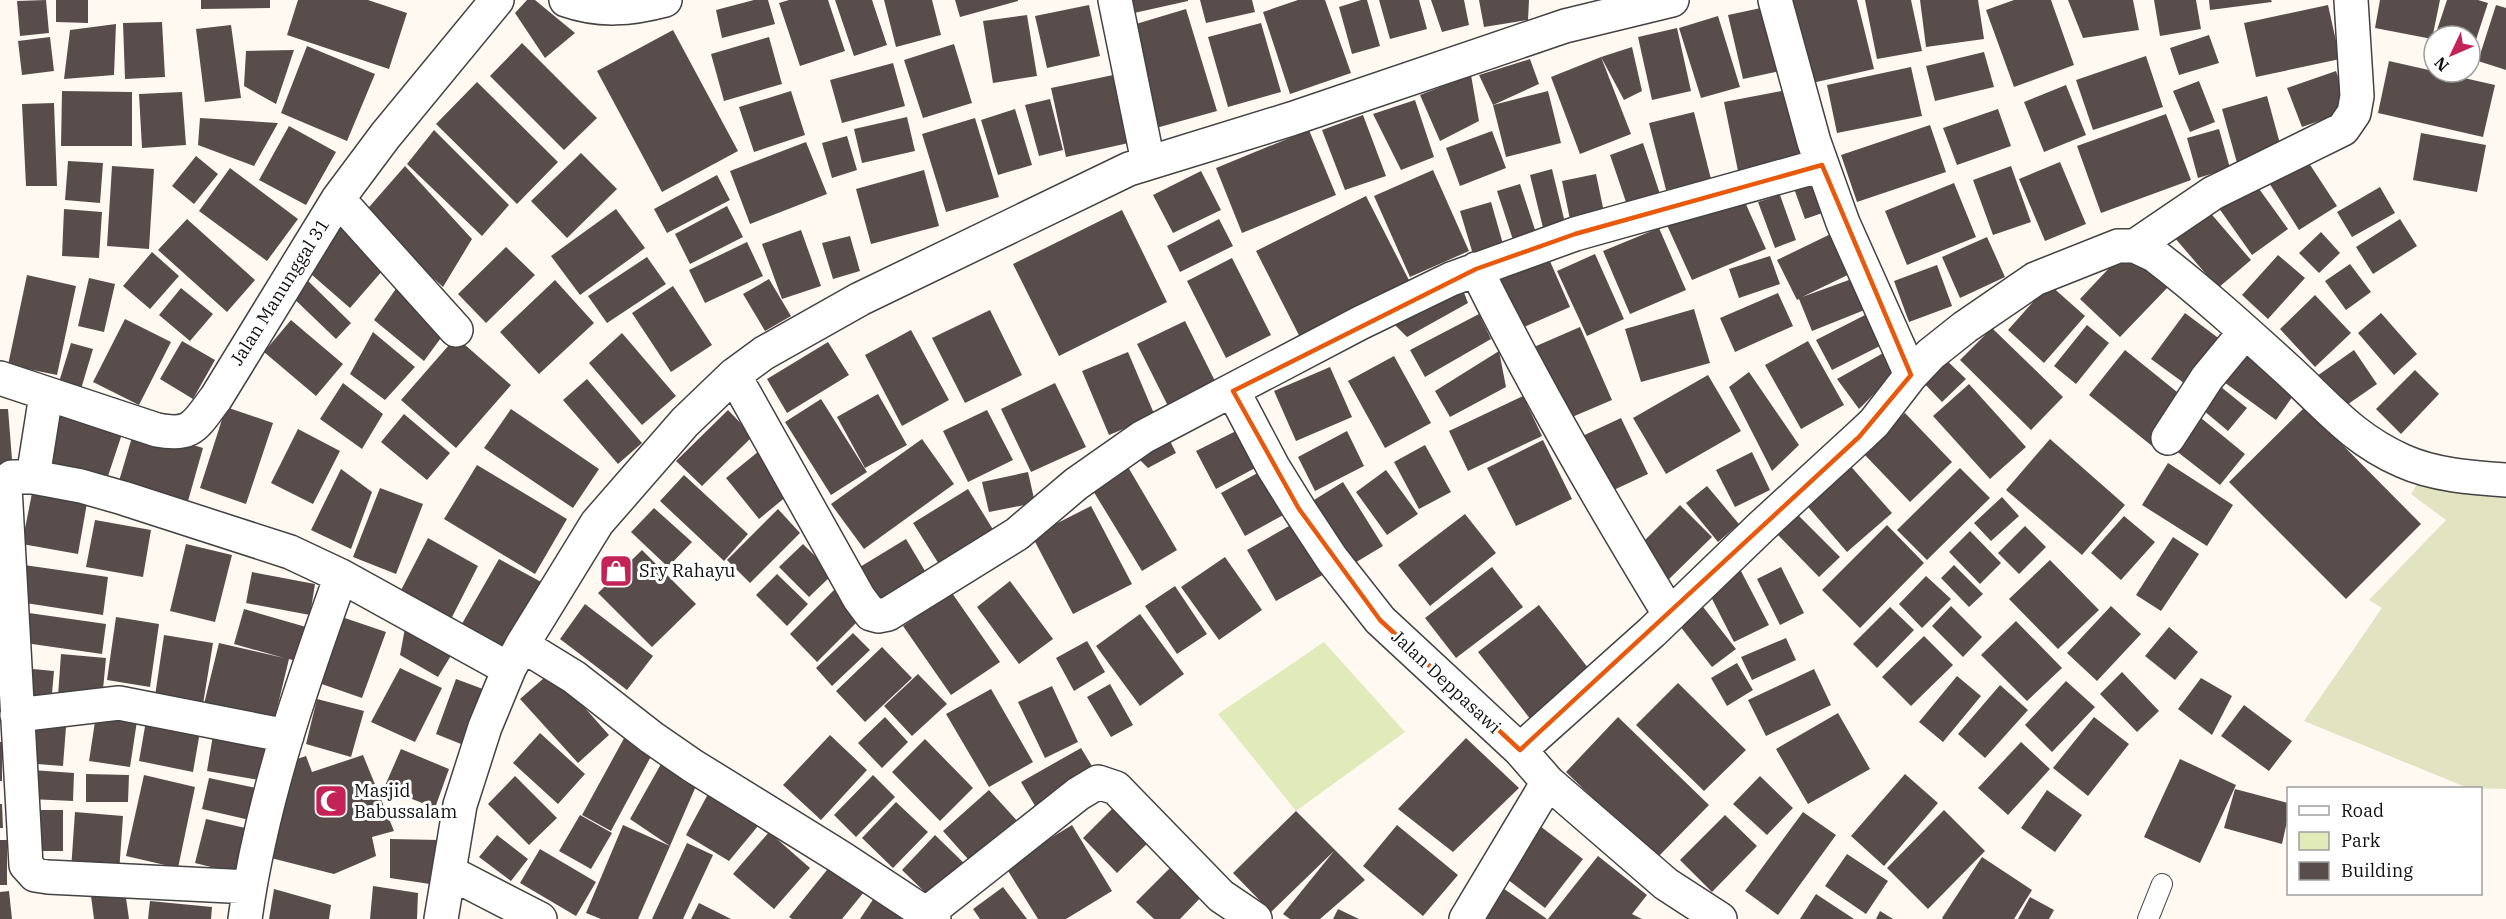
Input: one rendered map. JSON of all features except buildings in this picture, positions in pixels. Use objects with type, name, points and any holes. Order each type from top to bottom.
[{"type":"street","name":"Jalan Manunggal 31","points":[[0,378],[46,395],[176,434],[194,426],[216,398],[338,199],[385,136],[497,0]]},
{"type":"street","points":[[566,0],[610,9],[640,7],[665,0]]},
{"type":"street","points":[[1115,0],[1148,162]]},
{"type":"street","points":[[441,919],[460,804],[485,727],[516,657],[597,523],[685,422],[734,375],[764,353],[860,299],[1113,176],[1148,162],[1291,119],[1565,26],[1672,0]]},
{"type":"street","points":[[1774,0],[1822,165],[1844,223],[1911,375]]},
{"type":"street","points":[[2135,246],[2213,193],[2343,129],[2354,113],[2357,96],[2351,0]]},
{"type":"street","points":[[734,375],[859,598],[871,614],[879,616],[888,614],[913,601],[1017,534],[1076,484],[1120,451],[1360,324],[1476,270],[1575,234],[1822,165]]},
{"type":"street","points":[[338,199],[456,330]]},
{"type":"street","points":[[1520,750],[1670,615],[1874,423],[1911,375],[1931,354],[1965,327],[2035,279],[2118,246],[2135,246],[2154,255],[2171,268],[2245,332],[2352,432],[2382,451],[2405,462],[2426,468],[2478,478],[2506,480]]},
{"type":"street","points":[[1476,270],[1518,354],[1617,529],[1670,615]]},
{"type":"street","points":[[2168,438],[2207,378],[2245,332]]},
{"type":"street","name":"Jalan Deppasawi","points":[[1233,391],[1273,467],[1299,509],[1332,559],[1380,620],[1520,750],[1548,782],[1666,884],[1720,919]]},
{"type":"street","points":[[33,477],[46,395]]},
{"type":"street","points":[[250,887],[35,875],[26,865],[5,487],[12,477],[33,477],[81,486],[290,552],[516,657],[574,677],[651,738],[840,857],[930,917],[1078,794],[1098,782],[1116,788],[1221,896],[1255,919]]},
{"type":"street","points":[[246,919],[261,835],[287,736],[340,576]]},
{"type":"street","points":[[17,715],[119,703],[287,736]]},
{"type":"street","points":[[1466,919],[1548,782]]},
{"type":"street","points":[[449,872],[540,919]]},
{"type":"lane","points":[[2148,919],[2162,884]]},
{"type":"highlighted area","points":[[1822,165],[1911,375],[1859,437],[1520,750],[1380,620],[1299,509],[1233,391],[1476,269],[1575,234]]},
{"type":"green space","points":[[2425,471],[2506,488],[2506,789],[2466,787],[2304,721],[2382,608],[2369,600],[2446,520],[2411,494]]},
{"type":"green space","points":[[1324,642],[1405,732],[1296,811],[1218,714]]},
{"type":"place","name":"Sry Rahayu","points":[[616,571]]},
{"type":"place","name":"Masjid Babussalam","points":[[331,801]]}]
